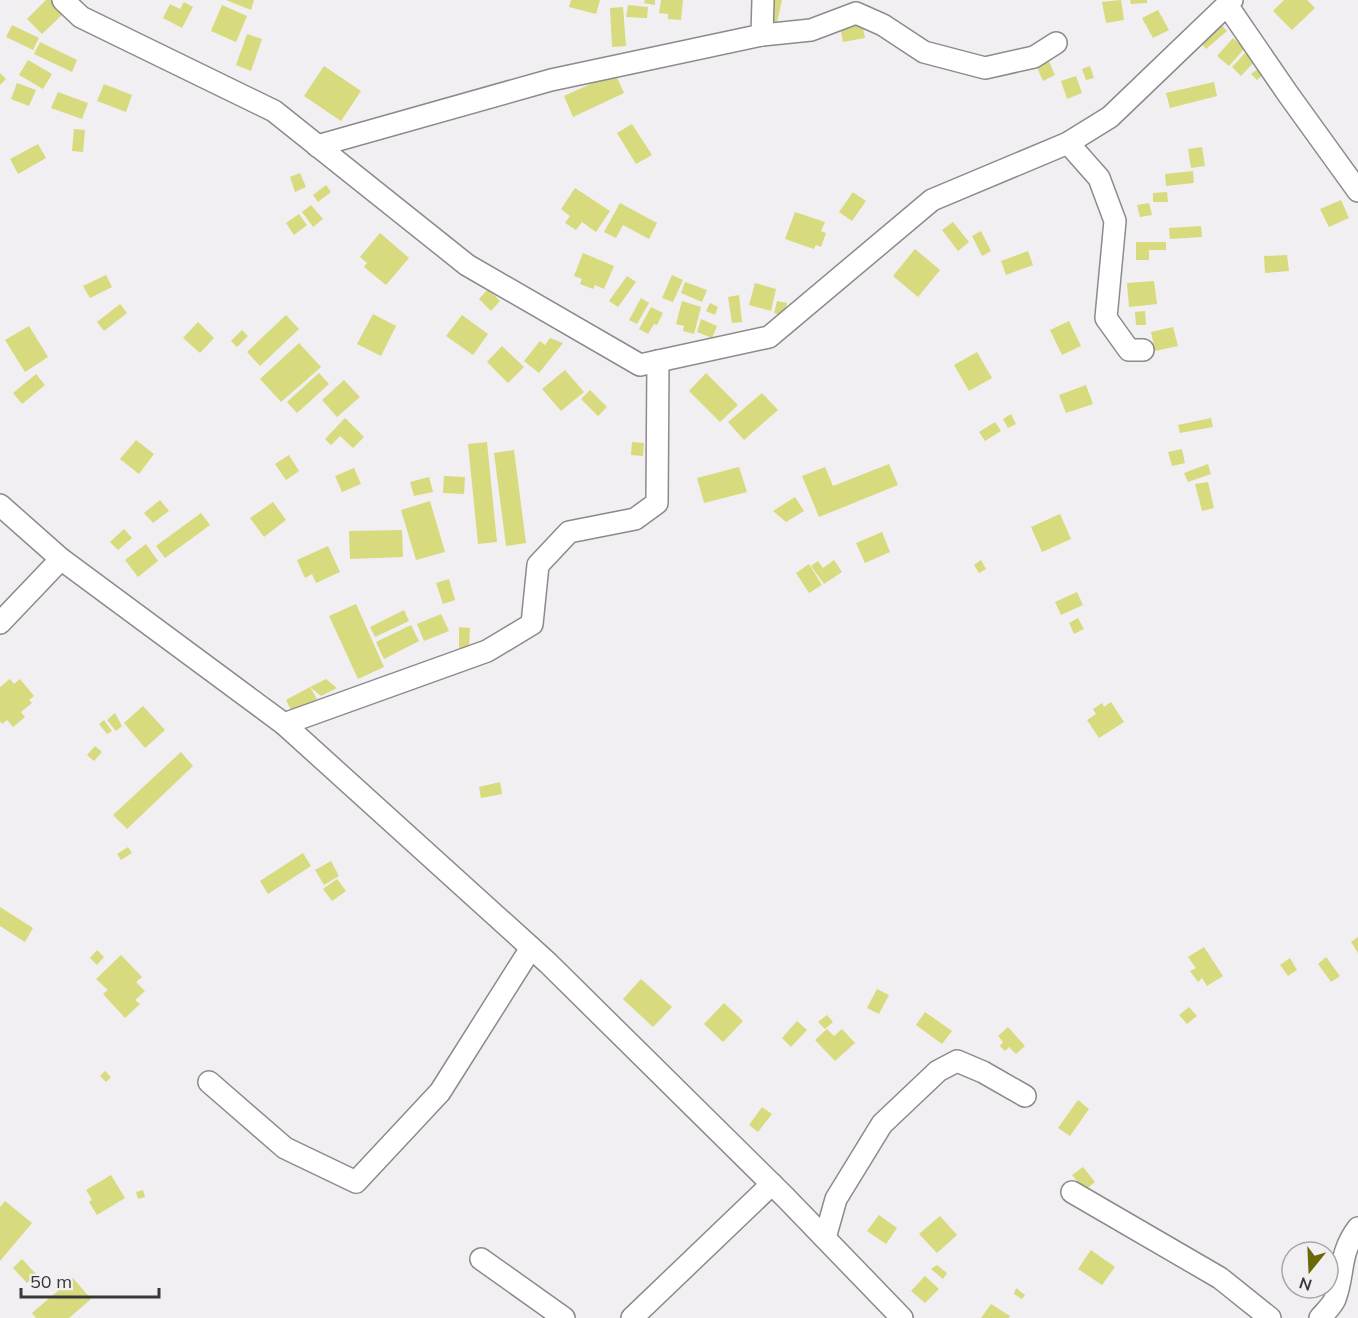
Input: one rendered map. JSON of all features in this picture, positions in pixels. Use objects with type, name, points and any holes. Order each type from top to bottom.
[{"type":"street","points":[[63,0],[81,17],[274,111],[467,265],[640,365],[769,337],[932,200],[1068,143],[1110,117],[1230,2],[1288,94],[1358,191]]},
{"type":"street","points":[[762,35],[763,0]]},
{"type":"street","points":[[317,146],[551,80],[762,35],[811,30],[856,13],[882,25],[924,52],[985,68],[1034,57],[1056,43]]},
{"type":"street","points":[[1068,143],[1099,178],[1115,221],[1106,318],[1128,350],[1143,350]]},
{"type":"street","points":[[284,724],[488,651],[532,624],[538,565],[569,532],[635,519],[657,503],[658,361]]},
{"type":"street","points":[[0,505],[61,559],[284,724],[531,948],[772,1184],[902,1318]]},
{"type":"street","points":[[0,623],[61,559]]},
{"type":"street","points":[[209,1082],[285,1149],[356,1182],[440,1092],[531,948]]},
{"type":"street","points":[[825,1238],[836,1199],[882,1124],[938,1071],[957,1061],[983,1072],[1025,1096]]},
{"type":"street","points":[[632,1318],[772,1184]]},
{"type":"street","points":[[1072,1192],[1220,1278],[1270,1318]]},
{"type":"street","points":[[1320,1318],[1334,1302],[1343,1255],[1358,1228]]},
{"type":"street","points":[[481,1259],[564,1318]]},
{"type":"building","points":[[46,0],[53,0],[65,12],[42,34],[27,19]]},
{"type":"building","points":[[226,0],[254,0],[251,10]]},
{"type":"building","points":[[571,0],[600,0],[596,14],[569,7]]},
{"type":"building","points":[[645,0],[655,0],[655,5],[644,3]]},
{"type":"building","points":[[661,0],[683,0],[681,20],[668,19],[668,14],[659,13]]},
{"type":"building","points":[[768,0],[782,0],[777,23],[763,20]]},
{"type":"building","points":[[1121,0],[1124,20],[1106,23],[1102,2]]},
{"type":"building","points":[[1130,0],[1147,0],[1147,3],[1131,4]]},
{"type":"building","points":[[1284,0],[1307,0],[1315,8],[1292,30],[1273,11]]},
{"type":"building","points":[[184,2],[193,7],[182,28],[163,18],[170,4],[180,9]]},
{"type":"building","points":[[222,5],[247,16],[236,42],[211,31]]},
{"type":"building","points":[[628,5],[648,7],[647,18],[626,17]]},
{"type":"building","points":[[623,7],[626,46],[612,47],[610,8]]},
{"type":"building","points":[[1158,10],[1169,30],[1153,38],[1142,18]]},
{"type":"building","points":[[861,17],[865,38],[843,42],[839,21]]},
{"type":"building","points":[[1219,22],[1227,31],[1206,49],[1198,40]]},
{"type":"building","points":[[12,25],[39,38],[33,50],[6,37]]},
{"type":"building","points":[[247,34],[262,39],[251,71],[236,65]]},
{"type":"building","points":[[1233,38],[1245,48],[1229,66],[1217,56]]},
{"type":"building","points":[[40,42],[77,60],[72,72],[34,54]]},
{"type":"building","points":[[1245,53],[1254,62],[1241,76],[1232,67]]},
{"type":"building","points":[[1047,57],[1055,75],[1043,81],[1035,63]]},
{"type":"building","points":[[28,60],[52,74],[43,89],[19,75]]},
{"type":"building","points":[[324,66],[361,91],[341,121],[304,96]]},
{"type":"building","points":[[1090,66],[1094,78],[1086,80],[1082,69]]},
{"type":"building","points":[[1260,67],[1265,73],[1257,80],[1251,74]]},
{"type":"building","points":[[0,73],[6,79],[0,85]]},
{"type":"building","points":[[615,73],[624,93],[573,117],[564,96]]},
{"type":"building","points":[[1076,76],[1082,93],[1067,99],[1061,81]]},
{"type":"building","points":[[1214,82],[1217,96],[1170,108],[1166,93]]},
{"type":"building","points":[[17,83],[36,90],[29,106],[11,99]]},
{"type":"building","points":[[104,84],[132,95],[126,112],[97,101]]},
{"type":"building","points":[[58,92],[88,103],[82,119],[51,108]]},
{"type":"building","points":[[632,124],[652,155],[636,164],[617,133]]},
{"type":"building","points":[[74,129],[85,130],[83,152],[72,151]]},
{"type":"building","points":[[38,144],[46,158],[18,174],[10,159]]},
{"type":"building","points":[[1202,147],[1205,166],[1191,168],[1188,149]]},
{"type":"building","points":[[1193,171],[1194,183],[1166,186],[1165,174]]},
{"type":"building","points":[[300,173],[306,187],[295,192],[290,177]]},
{"type":"building","points":[[326,185],[331,192],[318,202],[313,195]]},
{"type":"building","points":[[575,188],[610,211],[596,232],[582,222],[576,230],[565,223],[570,216],[561,209]]},
{"type":"building","points":[[853,192],[866,201],[852,221],[839,212]]},
{"type":"building","points":[[1167,192],[1168,202],[1153,202],[1153,193]]},
{"type":"building","points":[[1341,200],[1349,218],[1329,227],[1320,209]]},
{"type":"building","points":[[620,203],[657,223],[649,239],[623,225],[616,238],[604,232]]},
{"type":"building","points":[[1149,203],[1152,215],[1140,217],[1137,205]]},
{"type":"building","points":[[311,205],[323,219],[313,227],[302,212]]},
{"type":"building","points":[[795,212],[825,222],[821,231],[826,233],[821,247],[816,245],[814,249],[785,239]]},
{"type":"building","points":[[299,214],[307,225],[294,235],[286,223]]},
{"type":"building","points":[[953,222],[969,242],[958,251],[942,230]]},
{"type":"building","points":[[1201,226],[1202,237],[1170,239],[1169,228]]},
{"type":"building","points":[[981,231],[991,251],[982,256],[972,236]]},
{"type":"building","points":[[380,233],[409,258],[386,285],[364,267],[367,263],[360,257]]},
{"type":"building","points":[[1136,242],[1166,242],[1166,250],[1149,250],[1149,260],[1136,260]]},
{"type":"building","points":[[915,249],[940,270],[918,297],[893,276]]},
{"type":"building","points":[[1028,251],[1033,265],[1006,275],[1001,261]]},
{"type":"building","points":[[583,253],[614,266],[604,289],[595,285],[593,289],[580,284],[582,279],[574,276]]},
{"type":"building","points":[[1287,255],[1289,271],[1265,273],[1264,256]]},
{"type":"building","points":[[106,275],[112,287],[90,298],[83,286]]},
{"type":"building","points":[[672,275],[683,280],[673,302],[662,298]]},
{"type":"building","points":[[627,276],[636,282],[618,307],[609,301]]},
{"type":"building","points":[[1154,281],[1157,304],[1129,307],[1127,283]]},
{"type":"building","points":[[685,282],[707,290],[702,302],[681,293]]},
{"type":"building","points":[[755,283],[776,289],[771,311],[749,305]]},
{"type":"building","points":[[488,289],[500,301],[491,311],[479,299]]},
{"type":"building","points":[[739,295],[742,322],[732,323],[728,297]]},
{"type":"building","points":[[641,298],[649,303],[637,324],[629,320]]},
{"type":"building","points":[[682,301],[701,307],[694,334],[683,331],[684,326],[676,324]]},
{"type":"building","points":[[777,301],[787,303],[784,316],[774,313]]},
{"type":"building","points":[[710,303],[718,307],[715,315],[706,311]]},
{"type":"building","points":[[120,304],[127,313],[104,331],[97,322]]},
{"type":"building","points":[[651,307],[663,313],[657,325],[654,324],[648,334],[639,329]]},
{"type":"building","points":[[1145,311],[1146,325],[1136,325],[1135,312]]},
{"type":"building","points":[[373,314],[396,326],[381,356],[357,344]]},
{"type":"building","points":[[286,315],[299,329],[260,366],[247,352]]},
{"type":"building","points":[[462,315],[488,334],[473,355],[446,336]]},
{"type":"building","points":[[701,319],[717,326],[712,338],[697,332]]},
{"type":"building","points":[[1069,321],[1081,346],[1062,355],[1050,330]]},
{"type":"building","points":[[198,322],[214,338],[200,353],[183,338]]},
{"type":"building","points":[[29,326],[48,357],[25,372],[5,340]]},
{"type":"building","points":[[1173,327],[1178,346],[1155,351],[1151,332]]},
{"type":"building","points":[[242,330],[248,336],[237,347],[231,341]]},
{"type":"building","points":[[550,338],[563,343],[539,373],[524,361],[540,341],[545,345]]},
{"type":"building","points":[[299,343],[321,367],[281,402],[260,379]]},
{"type":"building","points":[[502,346],[524,367],[508,383],[487,362]]},
{"type":"building","points":[[977,352],[992,378],[969,391],[954,365]]},
{"type":"building","points":[[565,370],[584,392],[561,411],[542,389]]},
{"type":"building","points":[[319,373],[329,384],[297,413],[287,402]]},
{"type":"building","points":[[706,373],[738,405],[720,422],[689,391]]},
{"type":"building","points":[[36,374],[45,385],[22,404],[13,393]]},
{"type":"building","points":[[344,380],[360,397],[337,417],[322,400]]},
{"type":"building","points":[[1086,385],[1093,404],[1066,413],[1059,395]]},
{"type":"building","points":[[590,390],[607,407],[598,416],[581,399]]},
{"type":"building","points":[[762,393],[778,410],[744,440],[728,422]]},
{"type":"building","points":[[1011,414],[1016,424],[1008,428],[1003,419]]},
{"type":"building","points":[[345,418],[364,437],[353,448],[340,436],[331,445],[325,439]]},
{"type":"building","points":[[1211,418],[1213,427],[1180,433],[1178,425]]},
{"type":"building","points":[[995,422],[1001,431],[985,441],[979,432]]},
{"type":"building","points":[[136,440],[154,454],[139,474],[120,459]]},
{"type":"building","points":[[487,442],[497,542],[478,544],[468,444]]},
{"type":"building","points":[[632,442],[644,443],[643,456],[631,455]]},
{"type":"building","points":[[1182,449],[1185,463],[1172,466],[1168,452]]},
{"type":"building","points":[[514,450],[526,543],[506,546],[494,453]]},
{"type":"building","points":[[289,455],[299,471],[286,480],[275,464]]},
{"type":"building","points":[[889,464],[898,485],[819,517],[802,476],[825,467],[833,486]]},
{"type":"building","points":[[1208,464],[1211,474],[1188,482],[1184,473]]},
{"type":"building","points":[[739,467],[747,492],[704,503],[697,478]]},
{"type":"building","points":[[354,468],[361,484],[342,492],[335,476]]},
{"type":"building","points":[[444,476],[465,477],[464,494],[443,493]]},
{"type":"building","points":[[429,477],[433,492],[414,496],[410,482]]},
{"type":"building","points":[[1208,482],[1214,508],[1202,511],[1195,484]]},
{"type":"building","points":[[795,497],[804,511],[786,522],[773,511]]},
{"type":"building","points":[[160,500],[169,511],[153,523],[144,513]]},
{"type":"building","points":[[430,501],[445,552],[416,560],[401,510]]},
{"type":"building","points":[[273,502],[286,520],[264,537],[250,518]]},
{"type":"building","points":[[201,513],[210,525],[165,558],[156,546]]},
{"type":"building","points":[[1060,514],[1071,539],[1042,552],[1031,527]]},
{"type":"building","points":[[124,529],[132,538],[118,550],[110,542]]},
{"type":"building","points":[[402,530],[403,557],[350,559],[349,531]]},
{"type":"building","points":[[882,532],[890,552],[865,563],[856,543]]},
{"type":"building","points":[[146,544],[158,561],[138,577],[125,560]]},
{"type":"building","points":[[328,546],[340,572],[316,583],[312,574],[305,578],[297,560]]},
{"type":"building","points":[[834,560],[842,572],[824,584],[811,566],[818,561],[823,568]]},
{"type":"building","points":[[981,560],[986,569],[979,573],[974,565]]},
{"type":"building","points":[[809,564],[822,585],[809,593],[796,573]]},
{"type":"building","points":[[449,579],[455,600],[443,604],[436,583]]},
{"type":"building","points":[[1077,592],[1083,605],[1061,615],[1055,602]]},
{"type":"building","points":[[356,604],[384,667],[358,679],[329,616]]},
{"type":"building","points":[[404,610],[409,621],[375,637],[370,627]]},
{"type":"building","points":[[441,614],[449,631],[424,641],[417,624]]},
{"type":"building","points":[[1078,618],[1084,629],[1074,634],[1069,623]]},
{"type":"building","points":[[411,625],[419,641],[384,659],[376,642]]},
{"type":"building","points":[[459,627],[470,628],[469,648],[459,648]]},
{"type":"building","points":[[10,679],[14,684],[20,679],[34,696],[29,700],[32,703],[21,712],[25,717],[13,727],[7,720],[2,724],[0,721],[0,687]]},
{"type":"building","points":[[326,679],[337,688],[321,696],[310,687]]},
{"type":"building","points":[[310,687],[317,699],[292,712],[286,700]]},
{"type":"building","points":[[1111,702],[1124,722],[1099,738],[1087,720],[1096,714],[1093,709],[1102,703],[1104,707]]},
{"type":"building","points":[[143,706],[165,730],[145,748],[124,723]]},
{"type":"building","points":[[115,713],[122,726],[116,731],[107,720]]},
{"type":"building","points":[[104,720],[112,731],[107,734],[99,724]]},
{"type":"building","points":[[95,746],[102,752],[94,761],[87,755]]},
{"type":"building","points":[[181,752],[193,766],[127,829],[113,815]]},
{"type":"building","points":[[500,782],[502,794],[481,798],[479,787]]},
{"type":"building","points":[[128,847],[132,853],[121,860],[117,854]]},
{"type":"building","points":[[303,853],[311,866],[268,894],[260,881]]},
{"type":"building","points":[[331,861],[339,876],[324,885],[315,870]]},
{"type":"building","points":[[337,879],[346,891],[332,901],[323,889]]},
{"type":"building","points":[[0,907],[33,928],[25,942],[0,926]]},
{"type":"building","points":[[1358,937],[1358,953],[1351,942]]},
{"type":"building","points":[[1204,947],[1223,976],[1207,986],[1202,978],[1198,982],[1190,971],[1196,968],[1188,957]]},
{"type":"building","points":[[97,950],[104,957],[97,965],[90,958]]},
{"type":"building","points":[[121,955],[142,977],[136,982],[145,991],[135,1000],[140,1004],[125,1018],[103,994],[108,990],[96,979]]},
{"type":"building","points":[[1326,957],[1340,976],[1331,982],[1318,964]]},
{"type":"building","points":[[1290,958],[1297,970],[1288,976],[1280,965]]},
{"type":"building","points":[[641,979],[672,1007],[653,1027],[623,999]]},
{"type":"building","points":[[877,989],[889,995],[879,1014],[867,1008]]},
{"type":"building","points":[[724,1003],[743,1021],[723,1042],[704,1024]]},
{"type":"building","points":[[1189,1007],[1197,1016],[1187,1024],[1179,1015]]},
{"type":"building","points":[[925,1012],[952,1031],[942,1044],[916,1025]]},
{"type":"building","points":[[827,1015],[833,1022],[825,1029],[818,1022]]},
{"type":"building","points":[[797,1021],[807,1030],[791,1047],[782,1038]]},
{"type":"building","points":[[1008,1027],[1025,1046],[1016,1054],[1009,1047],[1005,1051],[1000,1046],[1003,1042],[998,1036]]},
{"type":"building","points":[[827,1029],[834,1036],[842,1029],[855,1043],[835,1061],[815,1040]]},
{"type":"building","points":[[105,1071],[111,1077],[106,1082],[100,1076]]},
{"type":"building","points":[[1078,1100],[1089,1109],[1070,1136],[1058,1128]]},
{"type":"building","points":[[762,1107],[772,1114],[758,1132],[749,1125]]},
{"type":"building","points":[[1083,1167],[1095,1182],[1085,1190],[1072,1175]]},
{"type":"building","points":[[111,1175],[125,1198],[97,1215],[89,1202],[92,1200],[86,1190]]},
{"type":"building","points":[[143,1190],[145,1197],[138,1199],[136,1192]]},
{"type":"building","points":[[5,1201],[32,1223],[0,1261],[0,1207]]},
{"type":"building","points":[[879,1215],[897,1228],[886,1244],[867,1231]]},
{"type":"building","points":[[940,1216],[957,1235],[937,1253],[919,1234]]},
{"type":"building","points":[[1091,1250],[1115,1267],[1102,1285],[1078,1269]]},
{"type":"building","points":[[22,1259],[36,1274],[27,1283],[13,1268]]},
{"type":"building","points":[[937,1265],[947,1273],[943,1279],[931,1269]]},
{"type":"building","points":[[925,1276],[939,1289],[925,1303],[911,1291]]},
{"type":"building","points":[[73,1278],[91,1299],[69,1318],[36,1318],[32,1313]]},
{"type":"building","points":[[1016,1288],[1025,1295],[1022,1299],[1014,1294]]},
{"type":"building","points":[[991,1304],[1010,1316],[1009,1318],[981,1318]]}]
